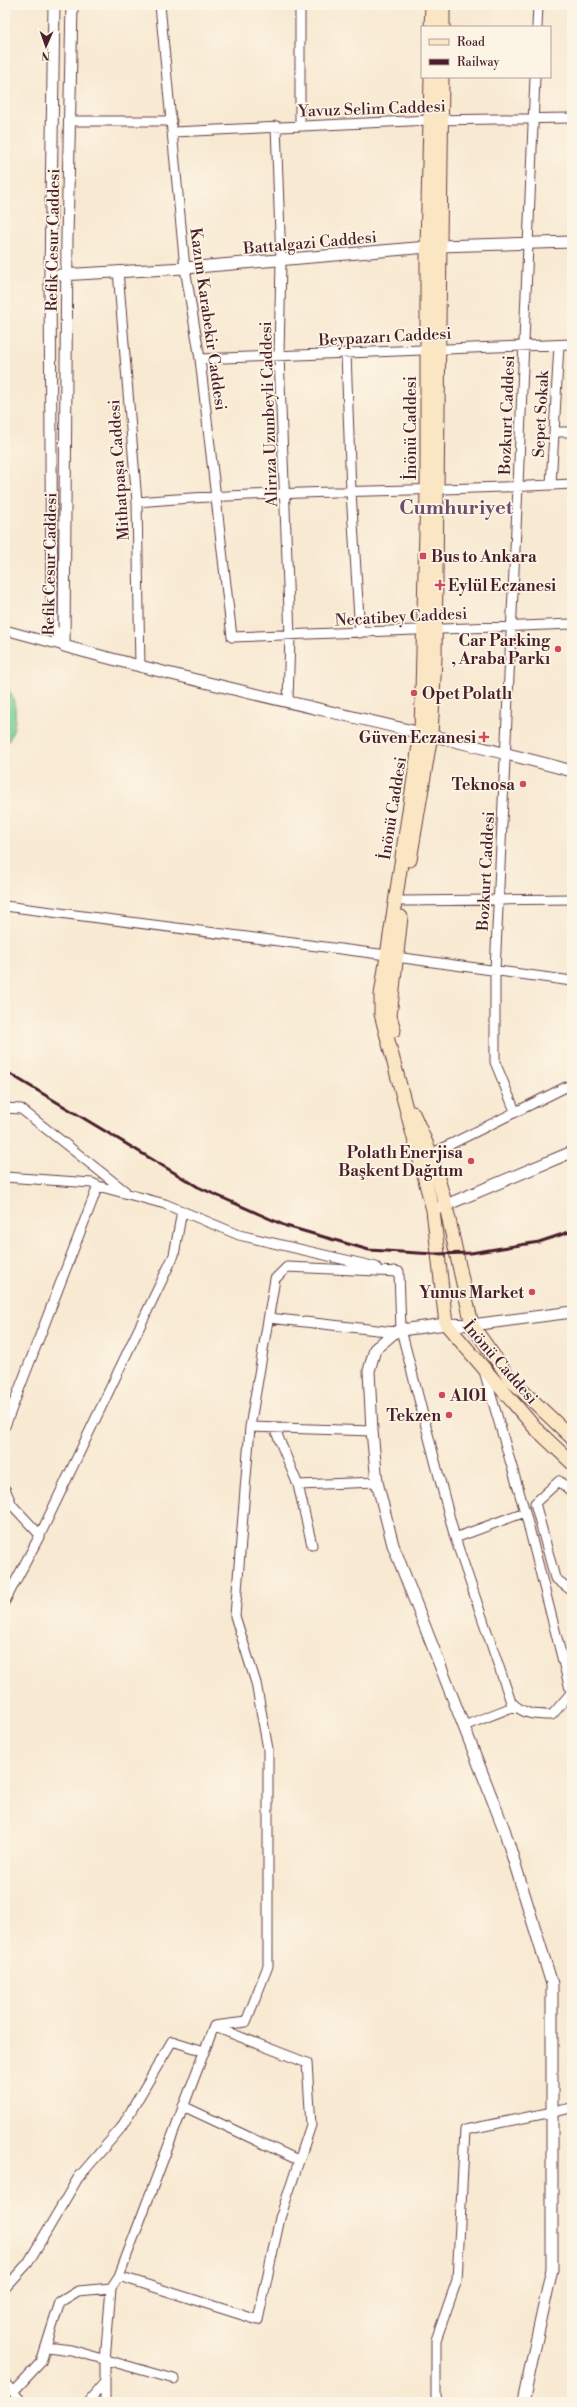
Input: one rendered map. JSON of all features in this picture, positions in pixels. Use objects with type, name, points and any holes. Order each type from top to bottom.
[{"type":"main road","points":[[431,26],[432,5]]},
{"type":"main road","points":[[443,5],[443,26]]},
{"type":"main road","name":"İnönü Caddesi","points":[[431,78],[436,120]]},
{"type":"main road","name":"İnönü Caddesi","points":[[442,78],[436,120],[433,247],[430,630],[426,733],[403,901],[392,956],[381,995],[381,1014],[433,1210],[446,1324],[535,1428],[572,1463]]},
{"type":"main road","name":"İnönü Caddesi","points":[[426,733],[392,956],[390,1016],[410,1106],[431,1154],[446,1206],[472,1324],[510,1379],[572,1438]]},
{"type":"street","name":"Refik Cesur Caddesi","points":[[54,5],[50,275],[52,628],[64,646]]},
{"type":"street","name":"Refik Cesur Caddesi","points":[[64,646],[67,275],[72,5]]},
{"type":"street","name":"Kazım Karabekir Caddesi","points":[[160,5],[185,268],[200,359],[232,637]]},
{"type":"street","points":[[300,5],[300,125]]},
{"type":"street","points":[[537,26],[538,5]]},
{"type":"street","name":"Bozkurt Caddesi","points":[[514,1111],[495,1062],[495,971],[512,626],[534,78]]},
{"type":"street","name":"Yavuz Selim Caddesi","points":[[173,132],[276,126],[436,120],[572,118]]},
{"type":"street","points":[[69,121],[172,121]]},
{"type":"street","name":"Alirıza Uzunbeyli Caddesi","points":[[276,126],[281,261],[279,356],[286,494],[290,636],[288,701]]},
{"type":"street","name":"Battalgazi Caddesi","points":[[50,275],[281,261],[433,247],[572,242]]},
{"type":"street","name":"Mithatpaşa Caddesi","points":[[118,271],[138,502],[140,667]]},
{"type":"street","name":"Beypazarı Caddesi","points":[[200,359],[572,344]]},
{"type":"street","name":"Sepet Sokak","points":[[551,485],[559,345]]},
{"type":"street","points":[[346,352],[351,492],[360,633]]},
{"type":"street","points":[[554,432],[572,432]]},
{"type":"street","points":[[138,502],[216,495],[432,490],[572,484]]},
{"type":"street","name":"Necatibey Caddesi","points":[[232,637],[290,636],[572,624]]},
{"type":"street","points":[[5,630],[140,667],[426,733],[572,771]]},
{"type":"street","points":[[403,901],[572,899]]},
{"type":"street","points":[[5,906],[572,981]]},
{"type":"street","points":[[431,1154],[514,1111],[572,1084]]},
{"type":"street","points":[[5,1108],[21,1109],[127,1193]]},
{"type":"street","points":[[433,1210],[446,1206],[572,1152]]},
{"type":"street","points":[[5,1178],[92,1182],[98,1186],[127,1193],[182,1211],[239,1235],[399,1272]]},
{"type":"street","points":[[5,1426],[98,1186]]},
{"type":"street","points":[[5,1601],[40,1535],[174,1255],[182,1211]]},
{"type":"street","points":[[214,2026],[246,2022],[268,1966],[268,1749],[256,1683],[235,1616],[250,1427],[275,1279],[287,1267],[399,1272]]},
{"type":"street","points":[[399,1272],[398,1331],[455,1538],[511,1702],[520,1710],[532,1715],[552,1715],[572,1693],[525,1512],[483,1367]]},
{"type":"street","points":[[269,1318],[398,1331],[446,1324],[472,1324],[572,1312]]},
{"type":"street","points":[[398,1331],[375,1349],[369,1371],[372,1431],[377,1482],[393,1545],[504,1829],[552,1984],[552,2269],[523,2402]]},
{"type":"street","points":[[250,1427],[372,1431]]},
{"type":"street","points":[[274,1427],[298,1485],[312,1545]]},
{"type":"street","points":[[572,1492],[559,1481],[535,1503],[555,1578],[572,1591]]},
{"type":"street","points":[[298,1485],[377,1482]]},
{"type":"street","points":[[5,1489],[12,1505],[40,1535]]},
{"type":"street","points":[[455,1538],[525,1512]]},
{"type":"street","points":[[464,1726],[515,1706]]},
{"type":"street","points":[[105,2402],[105,2361],[111,2288],[119,2276],[214,2026]]},
{"type":"street","points":[[119,2276],[258,2320],[280,2218],[298,2160],[311,2125],[307,2063],[214,2026]]},
{"type":"street","points":[[5,2288],[28,2263],[78,2178],[121,2128],[172,2041],[204,2051]]},
{"type":"street","points":[[183,2106],[298,2160]]},
{"type":"street","points":[[438,2402],[436,2396],[436,2340],[457,2280],[465,2130],[572,2108]]},
{"type":"street","points":[[13,2392],[41,2362],[47,2348],[60,2302],[78,2292],[111,2288]]},
{"type":"street","points":[[47,2348],[71,2350],[105,2361],[174,2379]]},
{"type":"street","points":[[5,2383],[22,2402]]},
{"type":"street","points":[[88,2402],[104,2384]]},
{"type":"green space","points":[[5,684],[13,699],[16,716],[13,732],[5,747]]},
{"type":"railway","points":[[5,1071],[198,1187],[286,1226],[369,1250],[434,1254],[471,1253],[539,1242],[572,1231]]},
{"type":"place","name":"Bus to Ankara","points":[[423,556]]},
{"type":"place","name":"Eylül Eczanesi","points":[[440,585]]},
{"type":"place","name":"Car Parking , Araba Parkı","points":[[558,649]]},
{"type":"place","name":"Opet Polatlı","points":[[414,693]]},
{"type":"place","name":"Güven Eczanesi","points":[[484,737]]},
{"type":"place","name":"Teknosa","points":[[523,784]]},
{"type":"place","name":"Polatlı Enerjisa Başkent Dağıtım","points":[[471,1161]]},
{"type":"place","name":"Yunus Market","points":[[532,1292]]},
{"type":"place","name":"A101","points":[[442,1395]]},
{"type":"place","name":"Tekzen","points":[[449,1415]]},
{"type":"district","name":"Cumhuriyet","points":[[456,507]]}]
